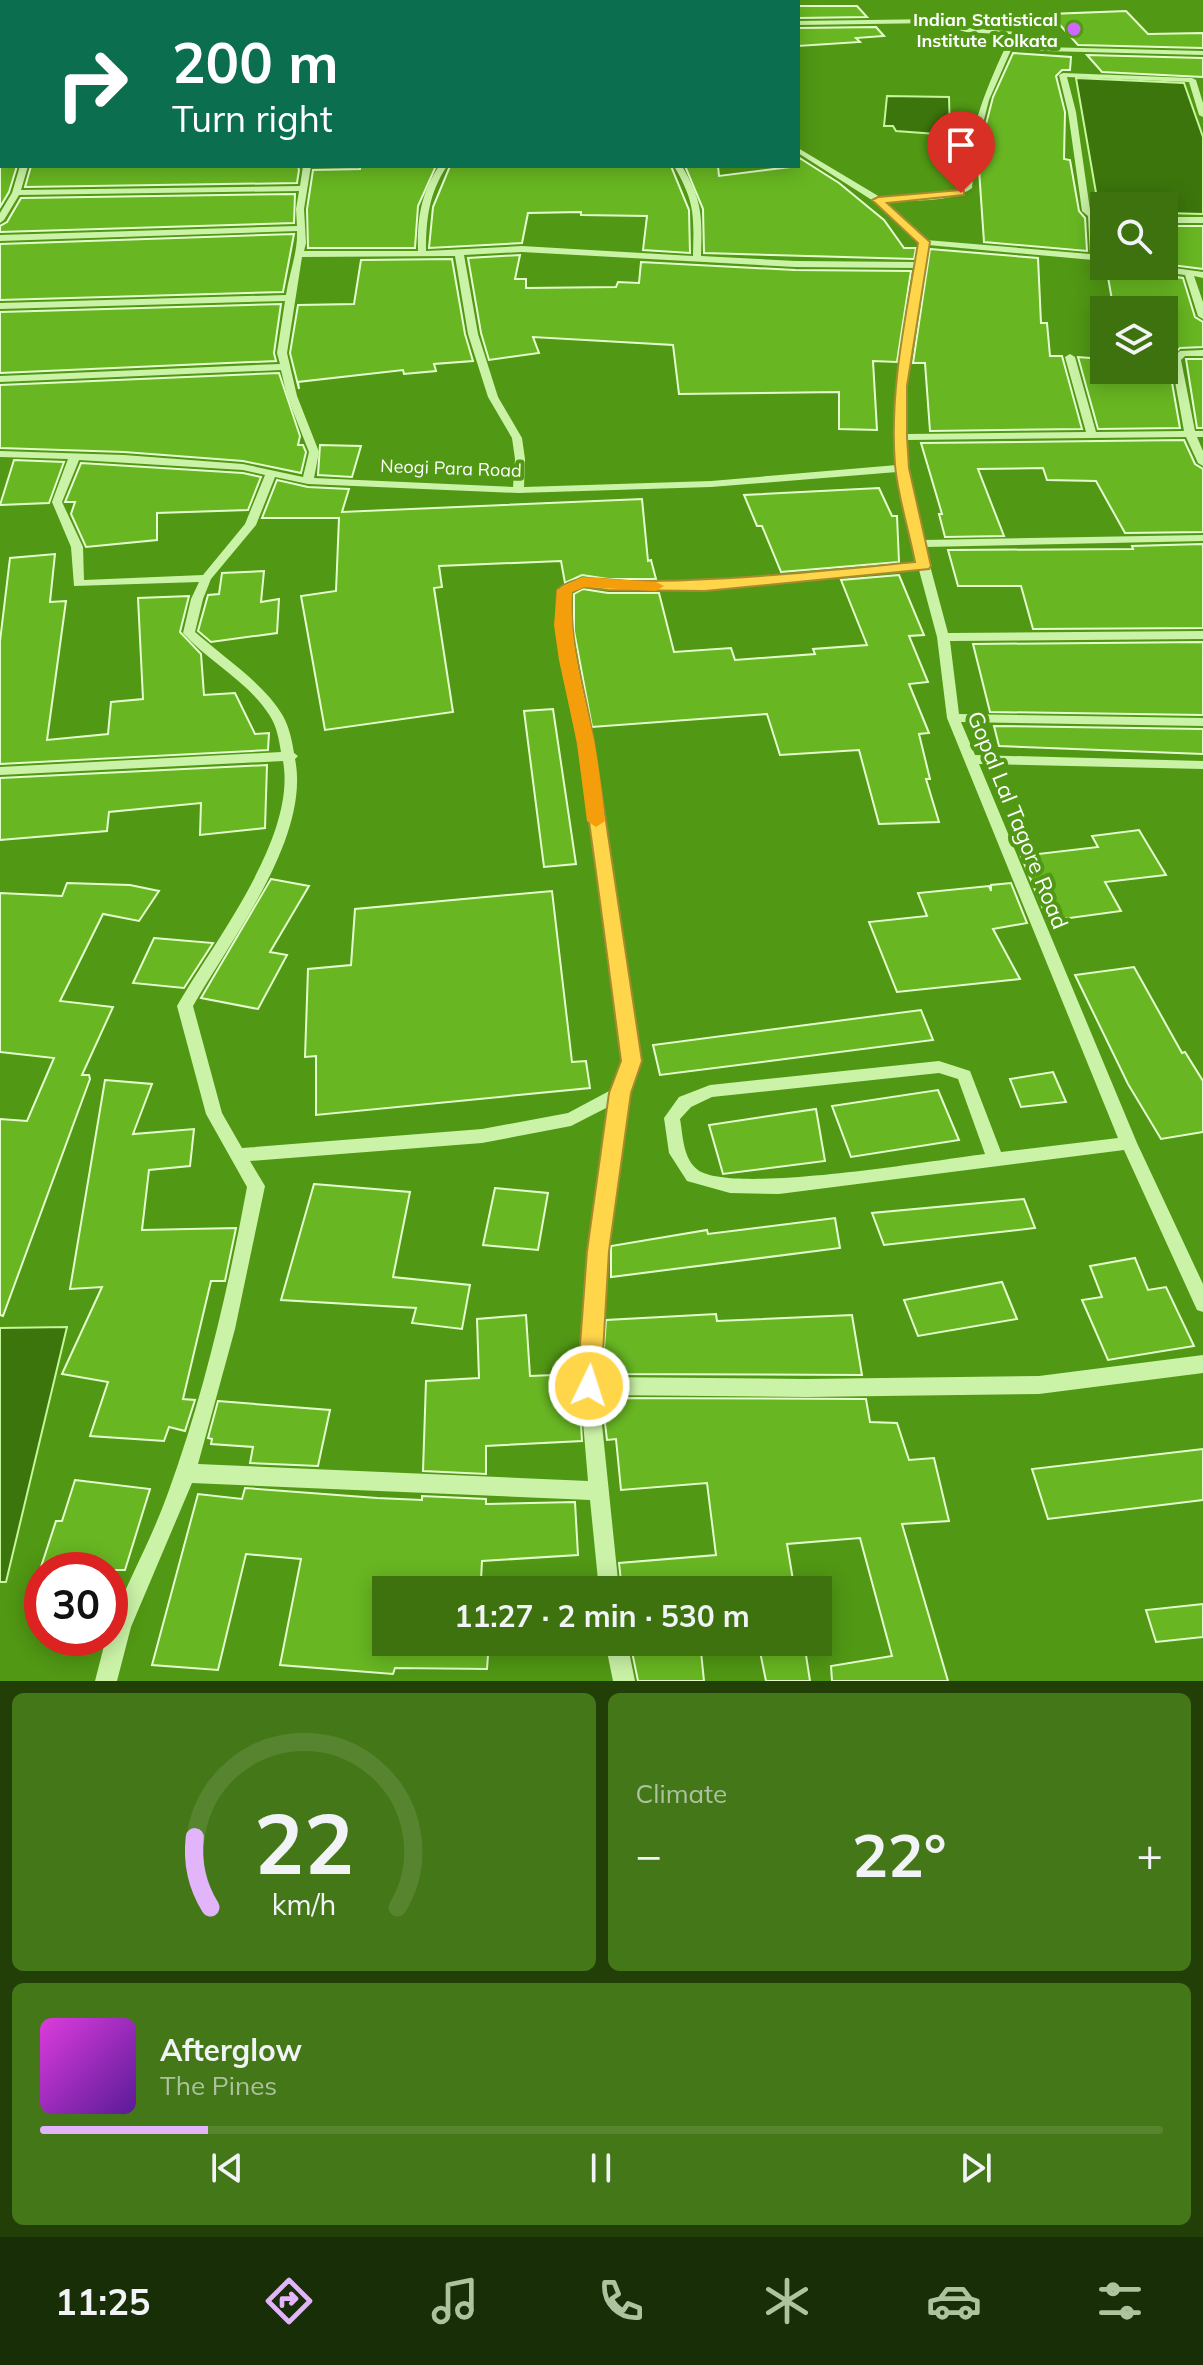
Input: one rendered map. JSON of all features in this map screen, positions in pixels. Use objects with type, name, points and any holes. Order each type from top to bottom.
[{"type":"street","points":[[800,23],[936,21],[966,30],[1015,33],[1041,49]]},
{"type":"street","points":[[878,200],[950,195],[961,193],[969,186],[971,155],[985,100],[1008,48],[1203,53]]},
{"type":"street","points":[[1090,214],[1086,211],[1072,112],[1063,75],[1192,80],[1203,115]]},
{"type":"street","points":[[800,151],[878,200],[924,242],[1090,257]]},
{"type":"street","points":[[0,220],[16,193],[23,168]]},
{"type":"street","points":[[307,168],[299,254],[282,353],[292,396],[314,452],[308,481]]},
{"type":"street","points":[[422,253],[421,211],[426,195],[442,168]]},
{"type":"street","points":[[679,168],[692,190],[698,218],[697,258]]},
{"type":"street","points":[[16,193],[303,188]]},
{"type":"street","points":[[1178,220],[1203,220]]},
{"type":"street","points":[[0,238],[301,228]]},
{"type":"street","name":"Gopal Lal Tagore Road","points":[[924,242],[901,386],[902,468],[943,637],[953,718],[1129,1143],[1203,1304]]},
{"type":"street","points":[[299,254],[459,253],[522,249],[795,264],[921,265]]},
{"type":"street","points":[[459,253],[473,334],[493,397],[517,438],[520,459],[518,490]]},
{"type":"street","points":[[1178,272],[1203,275]]},
{"type":"street","points":[[1189,274],[1203,316]]},
{"type":"street","points":[[0,306],[291,298]]},
{"type":"street","points":[[1203,353],[1183,353],[1176,359],[1190,434],[1203,463]]},
{"type":"street","points":[[1070,357],[1092,435]]},
{"type":"street","points":[[0,379],[285,367]]},
{"type":"street","points":[[901,437],[1203,434]]},
{"type":"street","name":"Neogi Para Road","points":[[0,454],[243,467],[308,481],[518,490],[711,484],[902,468]]},
{"type":"street","points":[[75,456],[57,502],[77,547],[78,584],[206,578]]},
{"type":"street","points":[[106,1681],[111,1649],[186,1473],[244,1255],[256,1186],[214,1114],[185,1006],[208,962],[269,866],[291,799],[291,756],[276,714],[189,633],[206,578],[250,525],[271,474]]},
{"type":"street","points":[[918,544],[1203,538]]},
{"type":"street","points":[[608,1576],[589,1386],[598,1251],[620,1093],[631,1061],[586,743],[562,625],[565,590],[582,582],[608,586],[705,586],[924,566]]},
{"type":"street","points":[[943,637],[1203,635]]},
{"type":"street","points":[[953,718],[1203,722]]},
{"type":"street","points":[[0,771],[291,756]]},
{"type":"street","points":[[969,759],[1203,765]]},
{"type":"street","points":[[996,1161],[964,1075],[939,1067],[710,1091],[685,1102],[672,1118],[677,1153],[693,1176],[730,1186],[779,1187],[996,1161],[1129,1143]]},
{"type":"street","points":[[238,1155],[482,1136],[571,1119],[620,1093]]},
{"type":"street","points":[[589,1386],[806,1388],[1039,1385],[1203,1364]]},
{"type":"street","points":[[186,1473],[599,1491]]},
{"type":"street","points":[[619,1656],[624,1681]]},
{"type":"shaded area","points":[[1076,78],[1184,83],[1203,137],[1203,214],[1178,213],[1178,192],[1096,192]]},
{"type":"shaded area","points":[[887,96],[949,97],[950,135],[896,131],[893,126],[884,126]]},
{"type":"shaded area","points":[[67,1327],[6,1582],[0,1582],[0,1328]]},
{"type":"building","points":[[800,6],[857,6],[867,17],[800,18]]},
{"type":"building","points":[[1126,11],[1148,34],[1203,33],[1203,48],[1078,45],[1050,14]]},
{"type":"building","points":[[876,27],[884,36],[856,38],[860,42],[800,46],[800,28]]},
{"type":"building","points":[[1013,53],[1071,57],[1070,70],[1062,70],[1056,76],[1065,112],[1064,159],[1070,160],[1079,211],[1085,218],[1087,251],[984,242],[978,155],[993,97]]},
{"type":"building","points":[[1087,55],[1203,58],[1203,77],[1102,72]]},
{"type":"building","points":[[800,158],[839,183],[884,220],[904,248],[916,248],[914,259],[704,253],[703,209],[686,168],[718,168],[719,176],[800,168]]},
{"type":"building","points":[[0,168],[16,168],[9,192],[0,207]]},
{"type":"building","points":[[30,168],[299,170],[297,183],[25,187]]},
{"type":"building","points":[[435,168],[418,206],[415,248],[308,248],[307,209],[313,170]]},
{"type":"building","points":[[449,168],[672,168],[689,210],[690,253],[643,250],[647,216],[581,215],[581,212],[528,213],[522,243],[429,248],[433,207]]},
{"type":"building","points":[[295,194],[294,223],[0,232],[0,226],[7,222],[21,198]]},
{"type":"building","points":[[1178,226],[1203,226],[1203,269],[1178,266]]},
{"type":"building","points":[[294,234],[283,292],[0,300],[0,244]]},
{"type":"building","points":[[930,249],[1038,258],[1041,323],[1047,323],[1050,356],[1062,356],[1082,429],[930,431],[925,363],[913,363]]},
{"type":"building","points":[[520,255],[515,279],[526,279],[526,288],[616,287],[618,282],[639,283],[641,262],[795,270],[911,271],[897,362],[873,361],[877,430],[839,429],[839,392],[679,394],[673,345],[533,337],[539,353],[489,360],[468,258]]},
{"type":"building","points":[[452,259],[473,361],[434,364],[436,371],[404,374],[403,370],[298,382],[299,389],[290,353],[298,305],[354,304],[361,260]]},
{"type":"building","points":[[1183,278],[1195,317],[1203,322],[1203,347],[1178,350],[1178,296],[1111,296],[1108,280]]},
{"type":"building","points":[[281,304],[274,353],[276,361],[0,373],[0,312]]},
{"type":"building","points":[[1078,357],[1090,358],[1090,384],[1172,384],[1180,428],[1098,429]]},
{"type":"building","points":[[1186,359],[1203,359],[1203,428],[1197,428]]},
{"type":"building","points":[[279,373],[300,436],[298,445],[303,445],[306,452],[301,473],[243,461],[124,452],[0,448],[0,385]]},
{"type":"building","points":[[1184,440],[1195,464],[1203,469],[1203,532],[1125,533],[1096,481],[1047,480],[1043,468],[978,469],[1004,536],[945,537],[939,514],[942,514],[921,443]]},
{"type":"building","points":[[320,445],[361,446],[352,477],[318,475]]},
{"type":"building","points":[[14,460],[64,462],[49,503],[0,505]]},
{"type":"building","points":[[81,463],[243,473],[261,477],[248,510],[157,513],[157,540],[86,547],[71,514],[75,502],[65,502]]},
{"type":"building","points":[[277,480],[308,487],[349,489],[342,512],[642,499],[648,561],[651,560],[656,579],[608,579],[582,575],[565,583],[561,561],[439,566],[442,587],[434,588],[453,712],[325,730],[301,596],[336,591],[339,518],[262,518]]},
{"type":"building","points":[[879,488],[892,516],[897,516],[899,562],[781,572],[762,526],[757,526],[744,495]]},
{"type":"building","points":[[1203,544],[1203,628],[1033,629],[1021,586],[958,586],[948,550],[1133,549],[1132,546]]},
{"type":"building","points":[[55,554],[50,602],[66,601],[47,740],[108,734],[111,702],[143,699],[138,598],[189,596],[180,632],[201,654],[204,695],[235,693],[255,734],[269,733],[268,750],[0,764],[0,641],[10,558]]},
{"type":"building","points":[[264,571],[261,602],[279,599],[277,633],[211,642],[198,631],[208,595],[219,594],[222,573]]},
{"type":"building","points":[[899,575],[924,635],[909,636],[928,682],[909,684],[929,733],[919,734],[930,779],[926,779],[939,822],[879,824],[859,750],[780,755],[767,714],[592,727],[574,631],[574,594],[583,589],[608,593],[659,593],[674,652],[731,648],[735,660],[815,654],[813,649],[867,645],[841,580]]},
{"type":"building","points":[[1203,642],[1203,715],[990,712],[973,644]]},
{"type":"building","points":[[553,709],[576,864],[544,867],[524,711]]},
{"type":"building","points":[[994,726],[1203,729],[1203,754],[999,746]]},
{"type":"building","points":[[267,765],[265,828],[200,835],[201,803],[109,812],[107,831],[0,840],[0,778]]},
{"type":"building","points":[[1139,830],[1166,875],[1105,882],[1121,911],[1048,921],[1021,856],[1098,847],[1092,836]]},
{"type":"building","points":[[271,879],[309,886],[270,952],[287,955],[258,1009],[201,998]]},
{"type":"building","points":[[67,883],[130,885],[159,891],[139,921],[103,914],[60,1001],[113,1007],[82,1075],[89,1075],[90,1079],[3,1316],[0,1315],[0,1119],[27,1121],[54,1058],[0,1052],[0,893],[62,896]]},
{"type":"building","points":[[1011,883],[1027,923],[993,929],[1020,979],[897,992],[869,922],[927,916],[918,893],[989,886],[991,891],[991,885]]},
{"type":"building","points":[[552,891],[572,1062],[586,1061],[590,1088],[316,1115],[316,1056],[305,1057],[308,969],[351,965],[355,909]]},
{"type":"building","points":[[154,938],[213,943],[184,988],[133,983]]},
{"type":"building","points":[[1134,967],[1182,1053],[1185,1052],[1203,1081],[1203,1132],[1161,1139],[1128,1084],[1075,975]]},
{"type":"building","points":[[921,1010],[933,1040],[660,1075],[653,1045]]},
{"type":"building","points":[[1053,1072],[1066,1102],[1021,1107],[1010,1079]]},
{"type":"building","points":[[105,1080],[152,1084],[133,1134],[194,1129],[190,1166],[149,1170],[142,1230],[236,1228],[225,1281],[211,1281],[183,1399],[195,1400],[185,1431],[169,1427],[164,1441],[90,1436],[108,1382],[62,1374],[102,1287],[70,1289]]},
{"type":"building","points":[[938,1090],[959,1140],[851,1157],[832,1106]]},
{"type":"building","points":[[816,1109],[825,1161],[723,1174],[709,1125]]},
{"type":"building","points":[[314,1184],[410,1192],[393,1277],[470,1285],[462,1329],[412,1323],[416,1308],[281,1300]]},
{"type":"building","points":[[495,1188],[548,1193],[538,1250],[483,1245]]},
{"type":"building","points":[[1024,1199],[1035,1228],[884,1245],[872,1213]]},
{"type":"building","points":[[835,1218],[840,1248],[611,1277],[611,1246],[707,1230],[708,1234]]},
{"type":"building","points":[[1135,1258],[1148,1290],[1166,1287],[1194,1346],[1108,1360],[1082,1300],[1102,1297],[1090,1266]]},
{"type":"building","points":[[1002,1282],[1017,1319],[918,1336],[904,1300]]},
{"type":"building","points":[[716,1314],[717,1321],[852,1315],[862,1375],[602,1374],[606,1320]]},
{"type":"building","points":[[526,1315],[530,1376],[578,1374],[582,1441],[486,1446],[486,1474],[423,1471],[426,1381],[479,1378],[477,1319]]},
{"type":"building","points":[[602,1398],[866,1399],[870,1422],[897,1423],[909,1460],[934,1458],[949,1521],[902,1524],[948,1681],[832,1681],[831,1666],[892,1656],[860,1538],[787,1544],[792,1576],[620,1576],[619,1563],[716,1555],[707,1483],[621,1490],[616,1439],[607,1440]]},
{"type":"building","points":[[218,1401],[330,1410],[318,1466],[250,1463],[253,1447],[211,1444],[212,1439],[208,1438]]},
{"type":"building","points":[[1203,1449],[1203,1500],[1048,1519],[1032,1469]]},
{"type":"building","points":[[75,1480],[150,1489],[128,1560],[128,1552],[46,1552],[56,1521],[62,1521]]},
{"type":"building","points":[[245,1488],[377,1498],[422,1500],[422,1496],[486,1499],[486,1504],[575,1502],[578,1555],[482,1561],[481,1576],[372,1576],[372,1656],[488,1656],[487,1669],[395,1668],[393,1674],[280,1665],[301,1559],[246,1554],[218,1670],[152,1665],[198,1494],[242,1499]]},
{"type":"building","points":[[1203,1604],[1203,1637],[1156,1642],[1146,1610]]},
{"type":"building","points":[[633,1656],[701,1656],[704,1681],[638,1681]]},
{"type":"building","points":[[761,1656],[806,1656],[810,1681],[766,1681]]},
{"type":"slow traffic","points":[[596,821],[586,743],[562,625],[565,590],[582,582],[608,586],[656,586]]},
{"type":"place","name":"Indian Statistical Institute Kolkata","points":[[1074,29]]},
{"type":"route","points":[[589,1386],[598,1251],[620,1093],[631,1061],[586,743],[562,625],[565,590],[582,582],[608,586],[705,586],[924,566],[902,468],[901,437],[901,386],[924,242],[878,200],[961,193]]}]
